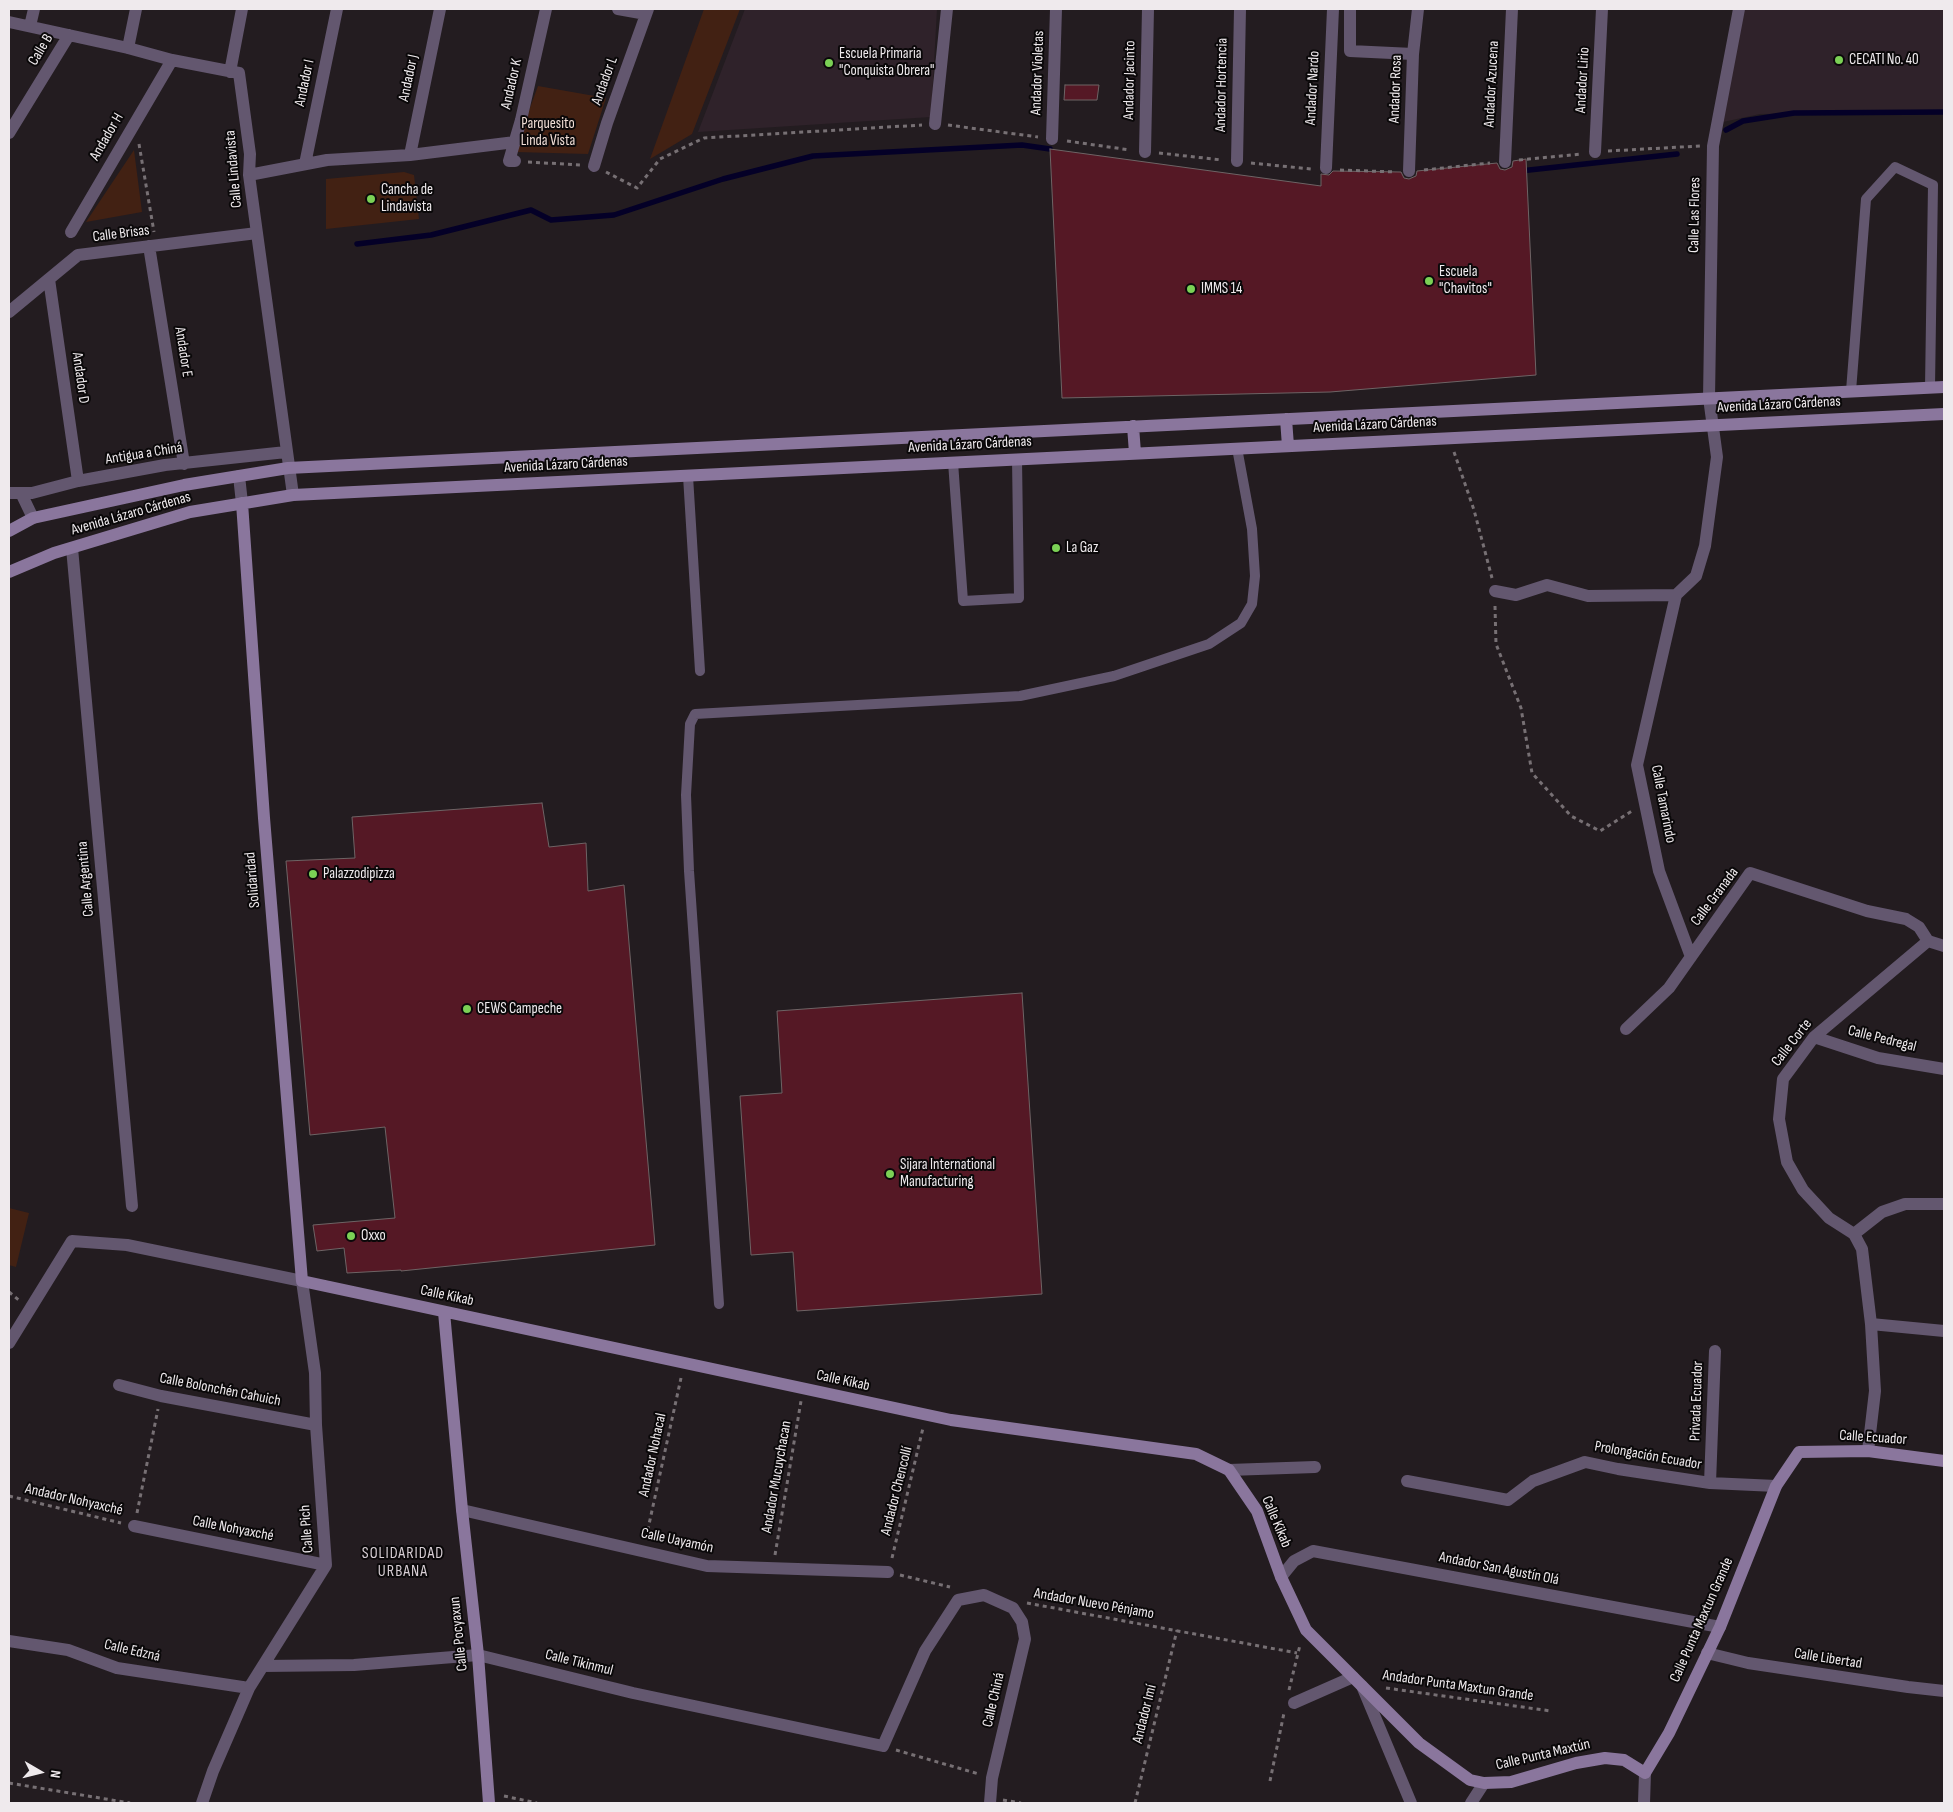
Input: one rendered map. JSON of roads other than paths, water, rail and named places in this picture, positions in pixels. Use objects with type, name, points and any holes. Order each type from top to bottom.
[{"type":"main road","name":"Avenida Lázaro Cárdenas","points":[[9,531],[33,518],[184,485],[288,468],[1944,387]]},
{"type":"main road","name":"Avenida Lázaro Cárdenas","points":[[9,572],[72,548],[190,512],[293,495],[1944,414]]},
{"type":"main road","points":[[1286,419],[1288,446]]},
{"type":"main road","points":[[1132,426],[1135,453]]},
{"type":"main road","name":"Solidaridad","points":[[242,503],[265,828],[302,1281]]},
{"type":"main road","name":"Calle Kikab","points":[[302,1281],[951,1420],[1196,1454],[1229,1470],[1257,1511],[1281,1577],[1306,1630],[1357,1681]]},
{"type":"main road","name":"Calle Pocyaxun","points":[[444,1312],[462,1510],[478,1655],[488,1798]]},
{"type":"main road","name":"Calle Ecuador","points":[[1799,1452],[1868,1451],[1944,1461]]},
{"type":"main road","name":"Calle Punta Maxtun Grande","points":[[1645,1773],[1669,1733],[1720,1627],[1776,1486],[1799,1452]]},
{"type":"main road","name":"Calle Punta Maxtún","points":[[1357,1681],[1419,1743],[1470,1780],[1484,1783],[1511,1782],[1576,1763],[1605,1758],[1624,1760],[1645,1773]]},
{"type":"street","points":[[30,26],[34,9]]},
{"type":"street","points":[[128,48],[136,9]]},
{"type":"street","points":[[9,22],[230,72],[242,9]]},
{"type":"street","name":"Andador I","points":[[305,164],[337,9]]},
{"type":"street","name":"Andador J","points":[[410,155],[440,9]]},
{"type":"street","name":"Andador K","points":[[515,161],[510,161],[546,9]]},
{"type":"street","points":[[618,9],[647,11]]},
{"type":"street","points":[[935,124],[946,9]]},
{"type":"street","name":"Andador Violetas","points":[[1052,139],[1056,9]]},
{"type":"street","name":"Andador Jacinto","points":[[1145,152],[1148,9]]},
{"type":"street","name":"Andador Hortencia","points":[[1237,161],[1240,9]]},
{"type":"street","name":"Andador Nardo","points":[[1326,168],[1333,9]]},
{"type":"street","points":[[1350,9],[1350,51],[1413,54]]},
{"type":"street","name":"Andador Rosa","points":[[1409,172],[1413,54],[1418,9]]},
{"type":"street","name":"Andador Azucena","points":[[1504,162],[1512,9]]},
{"type":"street","name":"Andador Lirio","points":[[1595,152],[1602,9]]},
{"type":"street","name":"Calle Las Flores","points":[[1712,425],[1709,398],[1713,146],[1739,9]]},
{"type":"street","name":"Andador L","points":[[594,166],[607,123],[647,11]]},
{"type":"street","name":"Calle B","points":[[9,133],[69,35]]},
{"type":"street","name":"Andador H","points":[[71,232],[135,120],[172,60]]},
{"type":"street","name":"Calle Lindavista","points":[[230,72],[239,73],[250,154],[249,175],[293,495]]},
{"type":"street","points":[[249,175],[327,160],[410,155],[515,142]]},
{"type":"street","name":"Calle Brisas","points":[[9,312],[78,255],[257,234]]},
{"type":"street","name":"Andador E","points":[[149,246],[184,464]]},
{"type":"street","name":"Andador D","points":[[49,279],[78,481]]},
{"type":"street","points":[[1495,591],[1516,595],[1547,585],[1588,596],[1676,595],[1696,576],[1705,546],[1717,457],[1712,425]]},
{"type":"street","name":"Antigua a Chiná","points":[[15,493],[32,493],[78,481],[165,465],[286,452]]},
{"type":"street","name":"Solidaridad","points":[[238,476],[242,503]]},
{"type":"street","points":[[15,493],[33,518]]},
{"type":"street","name":"Calle Argentina","points":[[72,548],[132,1206]]},
{"type":"street","name":"Calle Tamarindo","points":[[1676,595],[1637,765],[1659,871],[1691,957]]},
{"type":"street","name":"Calle Granada","points":[[1626,1029],[1669,988],[1750,873],[1867,911],[1906,919],[1919,927],[1928,941]]},
{"type":"street","points":[[1928,941],[1944,946]]},
{"type":"street","name":"Calle Corte","points":[[1854,1234],[1830,1218],[1803,1190],[1787,1162],[1779,1119],[1783,1079],[1814,1037],[1928,941]]},
{"type":"street","name":"Calle Pedregal","points":[[1814,1037],[1878,1058],[1944,1069]]},
{"type":"street","points":[[1868,1451],[1875,1391],[1871,1324],[1862,1249],[1854,1234],[1882,1212],[1905,1204],[1944,1204]]},
{"type":"street","name":"Calle Kikab","points":[[9,1343],[72,1242],[127,1245],[302,1281]]},
{"type":"street","name":"Calle Pich","points":[[202,1803],[213,1771],[249,1688],[326,1565],[316,1424],[315,1373],[302,1281]]},
{"type":"street","points":[[1871,1324],[1944,1331]]},
{"type":"street","name":"Privada Ecuador","points":[[1710,1483],[1715,1350]]},
{"type":"street","name":"Calle Bolonchén Cahuich","points":[[119,1385],[161,1396],[316,1424]]},
{"type":"street","name":"Prolongación Ecuador","points":[[1407,1481],[1508,1500],[1533,1481],[1585,1462],[1710,1483],[1776,1486]]},
{"type":"street","points":[[1229,1470],[1315,1466]]},
{"type":"street","name":"Calle Uayamón","points":[[462,1510],[707,1566],[888,1572]]},
{"type":"street","name":"Calle Nohyaxché","points":[[134,1526],[326,1565]]},
{"type":"street","name":"Andador San Agustín Olá","points":[[1281,1577],[1294,1560],[1313,1551],[1720,1627]]},
{"type":"street","name":"Calle Tikinmul","points":[[263,1666],[354,1665],[478,1655],[633,1693],[883,1746],[925,1651],[958,1600],[984,1596],[1018,1605]]},
{"type":"street","name":"Calle Chiná","points":[[990,1803],[992,1778],[1025,1639],[1018,1605]]},
{"type":"street","name":"Calle Edzná","points":[[9,1641],[68,1650],[117,1668],[249,1688]]},
{"type":"street","name":"Calle Libertad","points":[[1707,1653],[1748,1663],[1944,1691]]},
{"type":"street","points":[[1294,1703],[1357,1681]]},
{"type":"street","name":"Calle Kikab","points":[[1357,1681],[1412,1803]]},
{"type":"street","name":"Calle Punta Maxtun Grande","points":[[1644,1803],[1645,1773]]},
{"type":"street","points":[[1471,1803],[1484,1783]]},
{"type":"lane","points":[[1851,391],[1866,199],[1895,166],[1933,186],[1930,387]]},
{"type":"lane","points":[[719,1304],[689,871],[686,795],[690,724],[695,714],[1020,696],[1114,676],[1210,644],[1240,623],[1252,604],[1255,576],[1252,529],[1237,448]]},
{"type":"lane","points":[[953,462],[963,601],[1010,599],[1020,598],[1017,459]]},
{"type":"lane","points":[[688,476],[700,671]]},
{"type":"waterway","points":[[1726,130],[1743,121],[1794,113],[1944,112]]},
{"type":"waterway","points":[[357,244],[431,235],[531,210],[551,220],[614,215],[723,179],[813,156],[1022,145],[1050,149]]},
{"type":"waterway","points":[[1520,171],[1677,154]]},
{"type":"place","name":"CECATI No. 40","points":[[1839,60]]},
{"type":"place","name":"Escuela Primaria \"Conquista Obrera\"","points":[[829,63]]},
{"type":"place","name":"Cancha de Lindavista","points":[[371,199]]},
{"type":"place","name":"Escuela \"Chavitos\"","points":[[1429,281]]},
{"type":"place","name":"IMMS 14","points":[[1191,289]]},
{"type":"place","name":"La Gaz","points":[[1056,548]]},
{"type":"place","name":"Palazzodipizza","points":[[313,874]]},
{"type":"place","name":"CEWS Campeche","points":[[467,1009]]},
{"type":"place","name":"Sijara International Manufacturing","points":[[890,1174]]},
{"type":"place","name":"Oxxo","points":[[351,1236]]},
{"type":"district","name":"SOLIDARIDAD URBANA","points":[[403,1563]]},
{"type":"park label","name":"Parquesito Linda Vista","points":[[548,132]]}]
